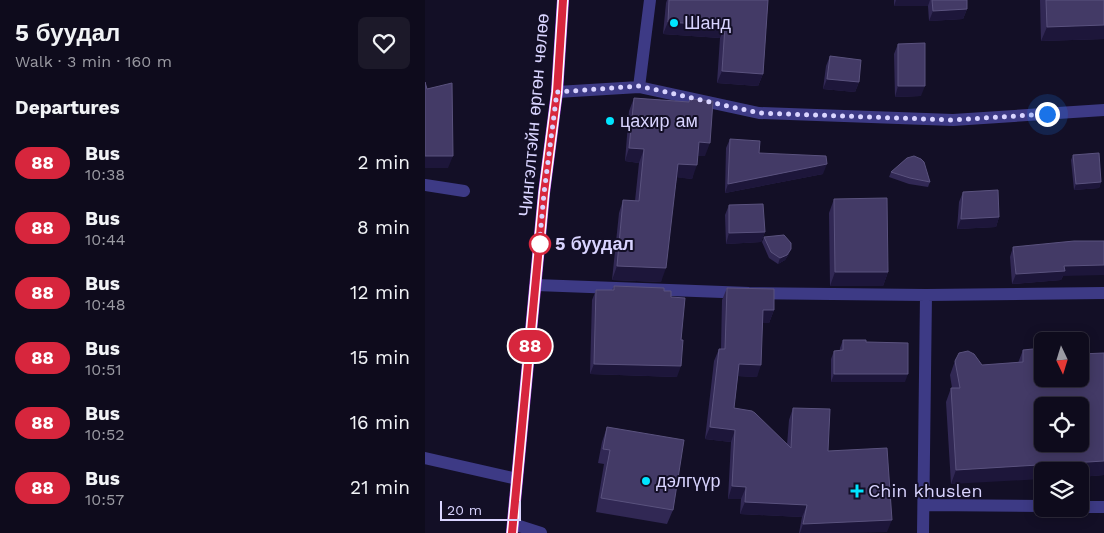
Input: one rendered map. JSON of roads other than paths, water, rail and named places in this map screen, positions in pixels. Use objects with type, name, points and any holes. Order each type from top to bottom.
[{"type":"main road","name":"Чингэлтэйн өргөн чөлөө","points":[[513,529],[544,193],[557,92],[563,0]]},
{"type":"street","points":[[639,86],[650,0]]},
{"type":"street","points":[[557,92],[639,86],[759,113],[953,120],[1104,110]]},
{"type":"street","points":[[425,185],[464,191]]},
{"type":"street","points":[[536,285],[749,293],[926,295],[1104,293]]},
{"type":"street","points":[[923,533],[926,295]]},
{"type":"street","points":[[425,458],[517,479]]},
{"type":"street","points":[[924,504],[1034,506]]},
{"type":"street","points":[[1089,507],[1104,507]]},
{"type":"street","points":[[513,529],[541,533]]},
{"type":"place","name":"Шанд","points":[[674,23]]},
{"type":"place","name":"цахир ам","points":[[610,121]]},
{"type":"place","name":"5 буудал","points":[[540,244]]},
{"type":"place","name":"дэлгүүр","points":[[646,481]]},
{"type":"place","name":"Chin khuslen","points":[[857,491]]}]
